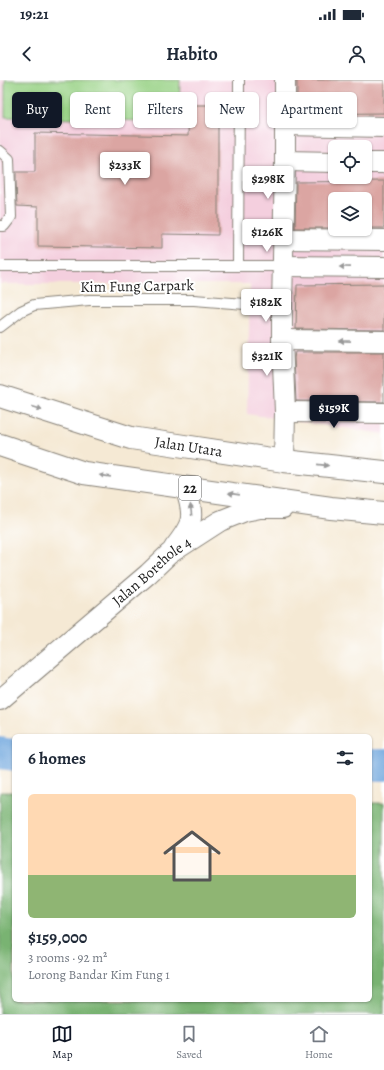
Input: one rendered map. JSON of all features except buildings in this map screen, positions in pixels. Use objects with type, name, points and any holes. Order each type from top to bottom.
[{"type":"highway","name":"Jalan Utara","points":[[0,396],[131,438],[284,461],[384,472]]},
{"type":"highway","name":"22","points":[[0,445],[84,474],[331,508],[384,513]]},
{"type":"street","points":[[285,80],[285,92]]},
{"type":"street","points":[[357,127],[384,127]]},
{"type":"street","points":[[284,461],[285,412],[282,307],[285,128]]},
{"type":"street","points":[[285,162],[328,162]]},
{"type":"street","points":[[372,162],[384,163]]},
{"type":"street","points":[[283,239],[384,240]]},
{"type":"street","points":[[283,266],[384,267]]},
{"type":"street","points":[[282,340],[384,341]]},
{"type":"street","points":[[285,412],[384,413]]},
{"type":"street","points":[[169,554],[183,537],[192,519],[191,507],[185,487]]},
{"type":"street","name":"Jalan Borehole 4","points":[[0,700],[148,574],[169,554],[220,521],[245,511],[260,508],[331,508]]},
{"type":"lane","points":[[238,80],[238,266]]},
{"type":"lane","points":[[0,151],[9,159],[11,217],[4,226],[0,226]]},
{"type":"lane","points":[[0,266],[283,266]]},
{"type":"lane","name":"Kim Fung Carpark","points":[[0,327],[21,311],[34,305],[89,300],[194,300],[282,307]]},
{"type":"shaded area","points":[[0,80],[384,80],[384,434],[247,414],[250,284],[0,284]]},
{"type":"green space","points":[[5,80],[180,80],[180,92],[133,92],[133,121],[125,120],[125,92],[70,92],[70,119],[62,119],[62,92],[12,92],[12,117],[5,117]]},
{"type":"green space","points":[[0,792],[12,792],[12,1002],[372,1002],[372,803],[384,803],[384,1014],[0,1014]]},
{"type":"waterway","points":[[0,753],[12,755]]},
{"type":"waterway","points":[[372,765],[384,765]]}]
